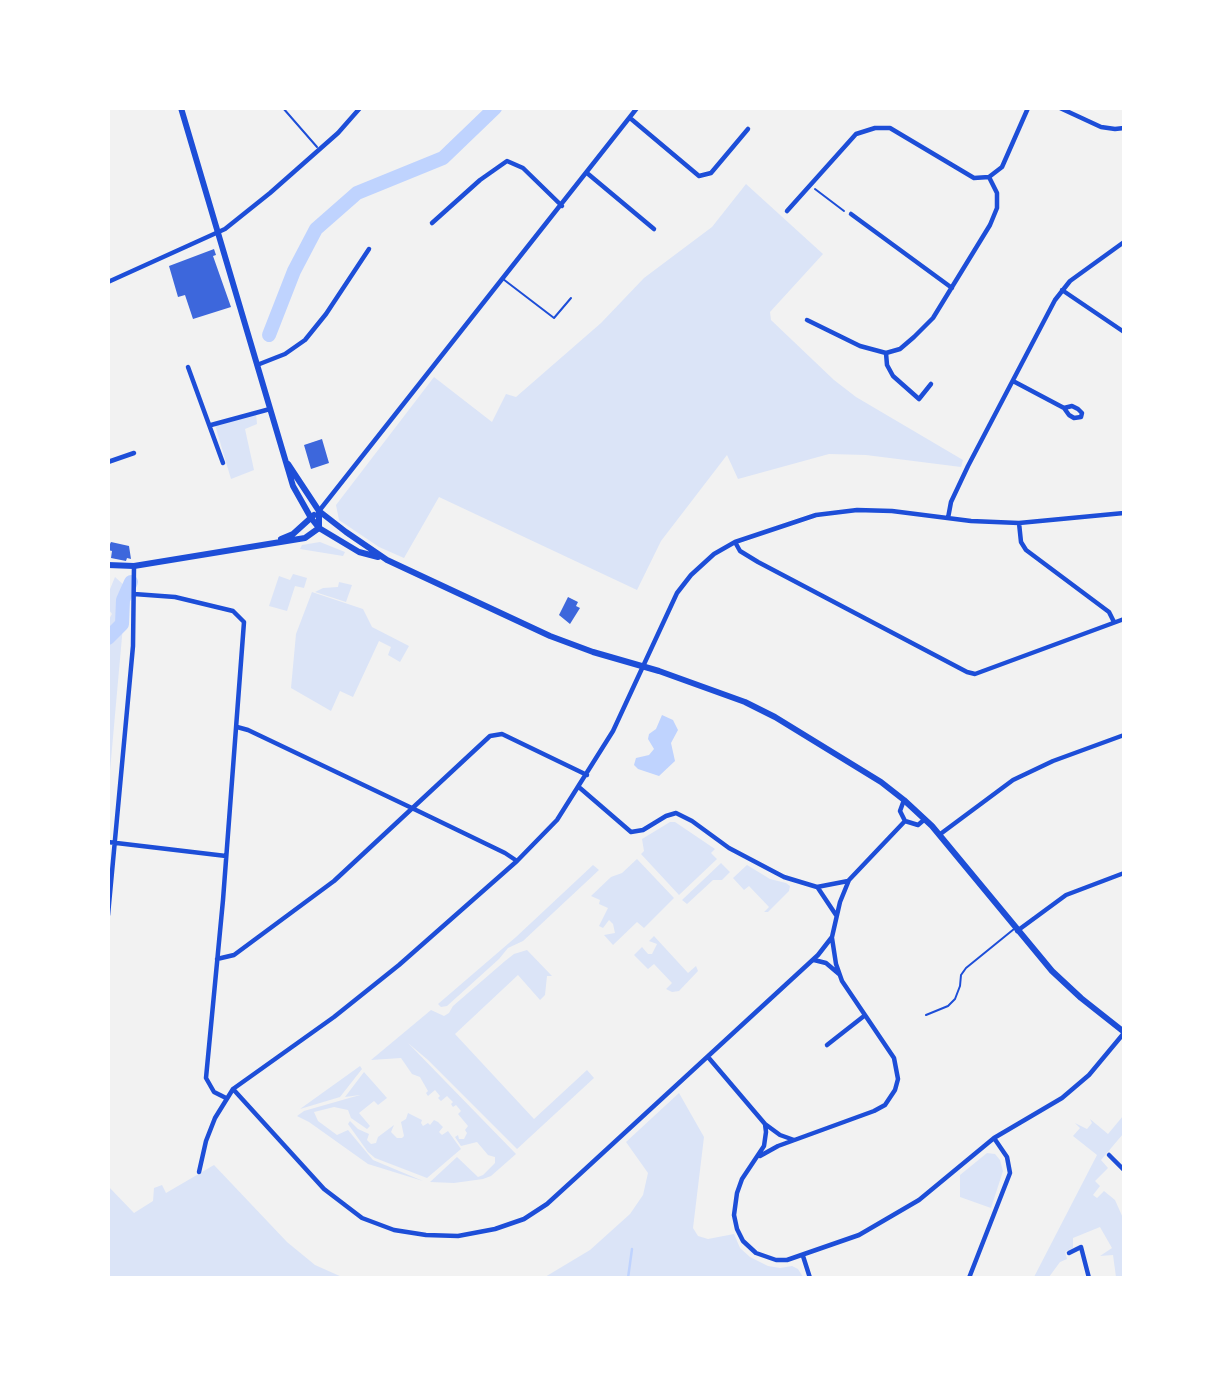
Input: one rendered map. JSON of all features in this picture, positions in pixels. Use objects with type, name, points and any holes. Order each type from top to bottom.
[{"type":"main road","points":[[181,108],[293,486],[319,528],[359,552],[387,560]]},
{"type":"main road","points":[[288,464],[319,511],[387,560],[531,628],[593,652],[717,690],[775,717],[881,782],[925,819],[1052,971],[1124,1033]]},
{"type":"main road","points":[[272,541],[293,534],[319,511]]},
{"type":"main road","points":[[319,511],[319,528]]},
{"type":"main road","points":[[108,565],[134,566],[272,541],[305,538],[319,528]]},
{"type":"street","points":[[108,282],[218,233],[270,193],[360,108]]},
{"type":"street","points":[[319,511],[638,108]]},
{"type":"street","points":[[787,211],[856,134],[875,128],[890,128],[974,178],[989,177],[1002,167],[1028,108]]},
{"type":"street","points":[[1060,108],[1101,127],[1124,128]]},
{"type":"street","points":[[630,118],[699,176],[711,173],[748,130]]},
{"type":"street","points":[[432,223],[480,180],[507,162],[523,168],[562,206]]},
{"type":"street","points":[[587,173],[654,229]]},
{"type":"street","points":[[807,320],[860,346],[886,353],[900,349],[933,318],[997,208],[997,193],[989,177]]},
{"type":"street","points":[[851,214],[952,288]]},
{"type":"street","points":[[948,518],[951,502],[1062,290],[1070,281],[1124,242]]},
{"type":"street","points":[[257,365],[285,354],[305,340],[326,314],[369,249]]},
{"type":"street","points":[[1062,290],[1124,332]]},
{"type":"street","points":[[886,353],[887,365],[893,376],[919,399],[931,384]]},
{"type":"street","points":[[188,367],[223,463]]},
{"type":"street","points":[[1013,382],[1064,408]]},
{"type":"street","points":[[211,425],[270,409]]},
{"type":"street","points":[[108,462],[134,453]]},
{"type":"street","points":[[199,1172],[206,1141],[233,1089],[378,982],[517,861],[557,820],[580,788],[613,731],[677,593],[708,559],[735,542],[816,515],[857,510],[1019,523],[1124,513]]},
{"type":"street","points":[[1019,523],[1021,541],[1026,550],[1102,607],[1114,622]]},
{"type":"street","points":[[735,542],[740,551],[758,562],[975,674],[1124,619]]},
{"type":"street","points":[[108,915],[112,842],[133,646],[134,566]]},
{"type":"street","points":[[134,594],[180,598],[233,611],[241,617],[244,626],[206,1077],[214,1092],[226,1098]]},
{"type":"street","points":[[237,727],[517,861]]},
{"type":"street","points":[[217,959],[234,955],[323,889],[483,740],[495,733],[587,775]]},
{"type":"street","points":[[939,835],[1013,780],[1053,761],[1124,735]]},
{"type":"street","points":[[580,788],[631,832],[643,830],[676,813],[766,869],[817,887],[849,880]]},
{"type":"street","points":[[904,800],[900,811],[905,821],[918,825],[925,819]]},
{"type":"street","points":[[233,1089],[306,1171],[341,1204],[362,1218],[394,1230],[458,1236],[524,1219],[547,1203],[827,946],[849,880],[905,821]]},
{"type":"street","points":[[112,842],[226,856]]},
{"type":"street","points":[[1016,930],[1066,895],[1124,873]]},
{"type":"street","points":[[817,887],[836,915]]},
{"type":"street","points":[[832,937],[839,974]]},
{"type":"street","points":[[758,1157],[795,1140],[874,1111],[885,1105],[895,1090],[898,1079],[894,1058],[839,974],[826,963],[813,960]]},
{"type":"street","points":[[827,1045],[864,1016]]},
{"type":"street","points":[[765,1124],[766,1139],[758,1157],[742,1179],[734,1215],[738,1234],[748,1247],[765,1258],[787,1260],[859,1235],[900,1213],[937,1187],[994,1138],[1062,1098],[1089,1075],[1124,1033]]},
{"type":"street","points":[[708,1057],[765,1124],[774,1132],[795,1140]]},
{"type":"street","points":[[969,1278],[1010,1173],[1007,1157],[994,1138]]},
{"type":"street","points":[[1109,1155],[1124,1170]]},
{"type":"street","points":[[1069,1253],[1081,1247],[1089,1278]]},
{"type":"street","points":[[803,1256],[810,1278]]},
{"type":"lane","points":[[283,108],[319,149]]},
{"type":"lane","points":[[503,279],[554,317],[571,298]]},
{"type":"lane","points":[[926,1015],[948,1006],[955,999],[961,975],[967,968],[1016,930]]},
{"type":"path","points":[[810,185],[851,214]]},
{"type":"shaded area","points":[[746,184],[823,254],[770,312],[771,320],[834,380],[856,397],[963,460],[961,467],[866,455],[829,454],[738,479],[727,455],[661,541],[637,590],[439,497],[404,558],[379,547],[339,520],[336,505],[434,377],[492,422],[506,394],[516,397],[601,323],[644,278],[712,227]]},
{"type":"shaded area","points":[[256,413],[257,424],[245,429],[254,470],[231,479],[215,425]]},
{"type":"shaded area","points":[[320,542],[345,552],[343,556],[300,549],[302,545]]},
{"type":"shaded area","points":[[293,574],[307,578],[304,588],[295,586],[287,611],[269,606],[279,576],[290,580]]},
{"type":"shaded area","points":[[115,577],[125,586],[126,592],[109,782],[108,621],[112,614],[109,610],[108,594]]},
{"type":"shaded area","points":[[339,582],[352,585],[346,602],[315,592],[323,588],[338,587]]},
{"type":"shaded area","points":[[312,592],[363,609],[372,627],[409,646],[400,662],[388,655],[391,647],[379,641],[353,697],[340,691],[331,711],[291,688],[296,634]]},
{"type":"shaded area","points":[[670,822],[675,822],[715,849],[711,853],[717,859],[679,895],[641,854],[644,851],[642,839]]},
{"type":"shaded area","points":[[637,859],[674,898],[644,928],[637,922],[613,945],[604,935],[615,933],[613,924],[609,920],[603,928],[599,926],[608,908],[591,896],[611,877],[622,873]]},
{"type":"shaded area","points":[[721,863],[730,872],[722,880],[713,880],[687,904],[682,900]]},
{"type":"shaded area","points":[[593,865],[599,870],[523,941],[508,948],[447,1006],[441,1007],[438,1004],[516,937]]},
{"type":"shaded area","points":[[747,865],[770,879],[790,886],[789,891],[768,912],[764,912],[769,907],[749,886],[744,890],[733,878]]},
{"type":"shaded area","points":[[654,936],[688,973],[696,966],[698,971],[679,991],[666,989],[672,983],[654,964],[648,969],[634,955],[642,947],[648,954],[652,954],[657,944],[649,941]]},
{"type":"shaded area","points":[[527,950],[552,976],[547,976],[545,995],[540,1000],[518,975],[455,1034],[534,1119],[587,1070],[594,1078],[517,1149],[408,1043],[516,1154],[491,1176],[483,1179],[454,1183],[430,1182],[457,1157],[478,1177],[495,1163],[495,1157],[488,1155],[477,1142],[461,1146],[455,1137],[458,1135],[459,1139],[464,1139],[468,1126],[458,1114],[461,1111],[456,1105],[453,1107],[453,1102],[447,1096],[441,1101],[435,1090],[428,1096],[420,1077],[412,1074],[401,1058],[371,1060],[431,1010],[444,1016],[449,1013],[453,1006],[505,961],[514,954]]},
{"type":"shaded area","points":[[360,1066],[362,1069],[340,1097],[300,1109]]},
{"type":"shaded area","points":[[364,1072],[387,1098],[378,1105],[374,1101],[359,1113],[370,1126],[367,1129],[351,1118],[348,1110],[334,1107],[314,1112],[318,1121],[337,1135],[348,1130],[373,1160],[423,1181],[368,1164],[297,1116],[304,1111],[360,1095],[345,1097]]},
{"type":"shaded area","points":[[679,1093],[704,1137],[693,1228],[698,1236],[708,1239],[734,1234],[740,1248],[750,1257],[768,1266],[792,1266],[798,1269],[803,1277],[545,1277],[590,1250],[630,1214],[643,1195],[648,1173],[626,1142]]},
{"type":"shaded area","points":[[408,1113],[422,1120],[423,1126],[428,1123],[430,1125],[434,1120],[438,1122],[443,1127],[439,1132],[442,1135],[448,1131],[461,1149],[427,1178],[375,1158],[348,1124],[350,1121],[369,1134],[367,1140],[371,1144],[376,1143],[378,1137],[394,1125],[391,1132],[397,1138],[402,1138],[404,1136],[401,1122],[406,1119]]},
{"type":"shaded area","points":[[1123,1116],[1123,1134],[1101,1160],[1108,1168],[1095,1181],[1100,1186],[1093,1195],[1097,1198],[1104,1191],[1115,1200],[1123,1218],[1123,1277],[1116,1277],[1113,1255],[1100,1256],[1112,1248],[1100,1227],[1073,1238],[1073,1248],[1065,1252],[1067,1259],[1060,1262],[1049,1277],[1034,1277],[1097,1155],[1073,1136],[1080,1128],[1075,1123],[1087,1129],[1092,1123],[1090,1119],[1108,1134]]},
{"type":"shaded area","points":[[987,1153],[995,1154],[1003,1171],[991,1208],[960,1197],[960,1175]]},
{"type":"shaded area","points":[[214,1165],[287,1242],[315,1265],[342,1277],[109,1277],[108,1186],[134,1213],[153,1201],[154,1188],[162,1185],[166,1193]]},
{"type":"water","points":[[662,715],[673,720],[678,730],[671,743],[675,761],[659,776],[634,765],[636,758],[649,755],[654,749],[648,739],[649,734],[656,729]]},
{"type":"building","points":[[214,249],[216,255],[213,256],[231,307],[193,319],[185,295],[178,297],[169,266]]},
{"type":"building","points":[[322,439],[329,463],[311,469],[304,445]]},
{"type":"building","points":[[111,542],[129,546],[131,559],[127,558],[126,561],[111,558],[112,551],[108,548]]},
{"type":"building","points":[[568,597],[578,602],[576,606],[580,608],[570,624],[559,615]]},
{"type":"waterway","points":[[269,335],[294,271],[316,229],[357,193],[443,158],[495,108]]},
{"type":"waterway","points":[[108,638],[122,624],[123,600],[131,582]]},
{"type":"waterway","points":[[628,1278],[632,1249]]}]
